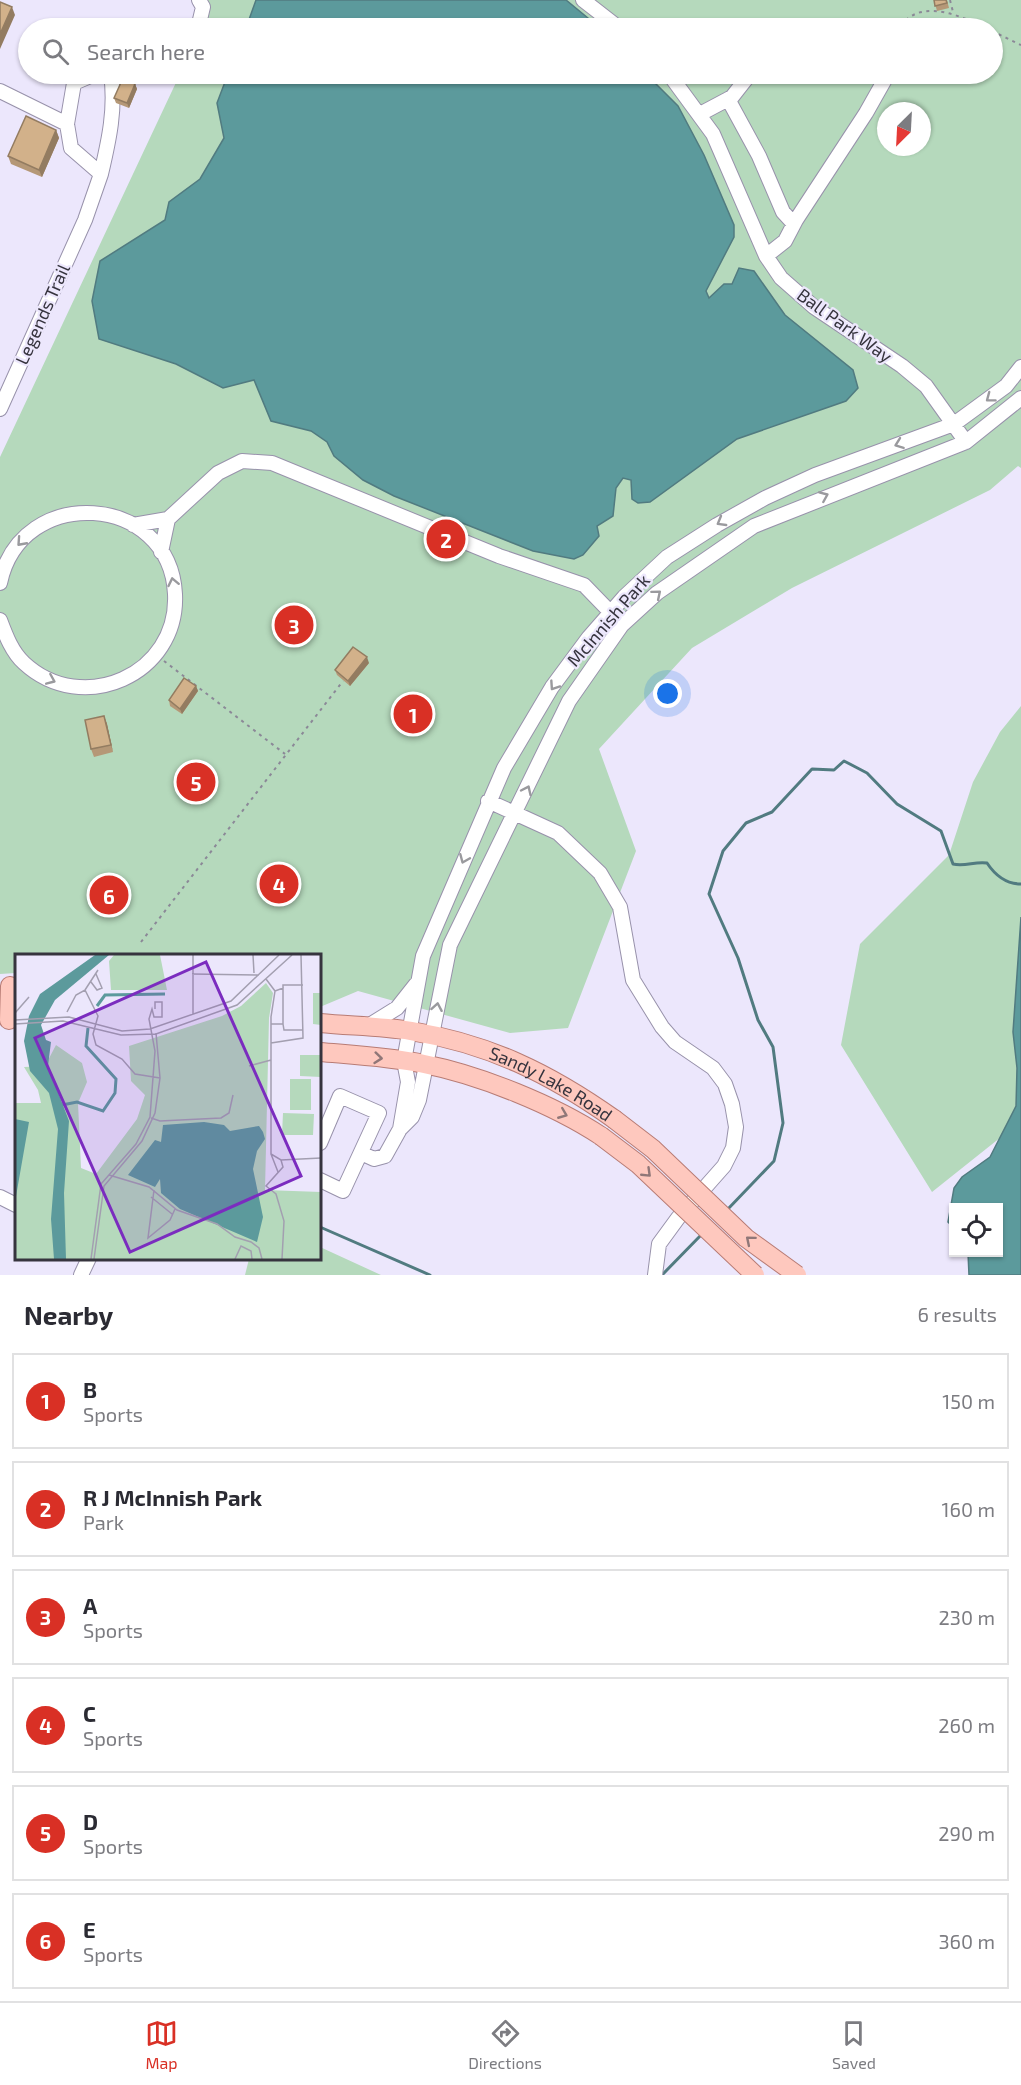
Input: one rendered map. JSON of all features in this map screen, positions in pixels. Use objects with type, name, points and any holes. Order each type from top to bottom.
[{"type":"main road","points":[[9,986],[9,1021]]},
{"type":"main road","name":"Sandy Lake Road","points":[[321,1023],[409,1030],[467,1043],[534,1068],[614,1119],[653,1149],[746,1238],[796,1275]]},
{"type":"main road","name":"Sandy Lake Road","points":[[321,1052],[426,1064],[472,1078],[572,1117],[602,1136],[638,1164],[755,1275]]},
{"type":"street","points":[[199,0],[203,7],[200,18]]},
{"type":"street","points":[[583,0],[606,18]]},
{"type":"street","points":[[74,84],[67,124],[71,148],[101,174]]},
{"type":"street","name":"Legends Trail","points":[[0,409],[85,220],[101,174],[112,127],[112,84]]},
{"type":"street","name":"Ball Park Way","points":[[676,84],[713,134],[766,256],[781,278],[814,307],[902,366],[926,386],[966,442]]},
{"type":"street","points":[[699,114],[728,99],[741,84]]},
{"type":"street","points":[[766,256],[785,241],[882,84]]},
{"type":"street","points":[[0,91],[67,124]]},
{"type":"street","points":[[728,99],[759,156],[783,212],[794,224]]},
{"type":"street","name":"McInnish Park","points":[[400,1129],[408,1082],[404,1061],[423,956],[504,768],[552,687],[611,612],[667,557],[765,498],[815,475],[954,424],[1006,386],[1021,367]]},
{"type":"street","name":"McInnish Park","points":[[361,1153],[374,1159],[382,1159],[400,1129],[412,1117],[426,1064],[450,945],[516,814],[569,701],[622,625],[657,593],[754,526],[966,442],[1021,398]]},
{"type":"street","points":[[133,525],[168,519],[218,472],[242,461],[272,463],[499,556],[584,585],[622,625]]},
{"type":"street","points":[[0,583],[3,570],[15,548],[30,532],[48,520],[69,513],[91,512],[113,516],[133,525],[148,537],[161,552],[171,572],[175,604],[168,636],[156,655],[131,676],[116,684],[92,689],[67,687],[43,678],[23,662],[8,642],[0,620]]},
{"type":"street","points":[[161,552],[168,519]]},
{"type":"street","points":[[0,652],[23,662]]},
{"type":"street","points":[[488,801],[558,833],[600,873],[620,907],[633,980],[662,1027],[675,1042],[713,1068],[725,1084],[732,1104],[736,1127],[733,1148],[724,1166],[659,1244],[655,1275]]},
{"type":"street","points":[[367,1027],[397,1008],[418,983]]},
{"type":"street","points":[[321,1141],[340,1096],[379,1113],[343,1191],[321,1180]]},
{"type":"street","points":[[0,1197],[15,1204]]},
{"type":"street","points":[[81,1275],[88,1260]]},
{"type":"path","points":[[950,0],[953,13]]},
{"type":"path","points":[[907,18],[920,11],[953,13],[964,18]]},
{"type":"path","points":[[1003,36],[1021,45]]},
{"type":"path","points":[[156,655],[286,755]]},
{"type":"path","points":[[141,942],[343,681]]},
{"type":"shaded area","points":[[193,0],[1021,0],[1021,468],[1018,466],[990,490],[792,588],[692,648],[599,749],[636,851],[568,1028],[510,1033],[358,991],[321,1007],[321,954],[15,954],[15,973],[0,974],[0,457],[175,84],[1003,84],[1003,18],[206,18],[210,9]]},
{"type":"shaded area","points":[[256,0],[566,0],[588,18],[250,18]]},
{"type":"shaded area","points":[[224,84],[656,84],[678,106],[704,155],[734,225],[734,237],[706,291],[709,298],[724,284],[732,284],[739,268],[754,271],[785,315],[853,370],[858,388],[846,401],[737,439],[650,502],[638,503],[632,499],[631,480],[623,478],[616,488],[613,516],[597,526],[599,536],[583,555],[574,559],[533,551],[394,496],[363,480],[334,456],[327,442],[311,431],[271,421],[254,380],[223,388],[176,364],[99,339],[92,301],[100,261],[165,220],[169,202],[200,179],[224,138],[217,103]]},
{"type":"shaded area","points":[[1021,706],[1021,1121],[932,1192],[841,1045],[860,944],[949,855],[973,782],[1000,732]]},
{"type":"shaded area","points":[[1021,917],[1021,1275],[969,1275],[968,1257],[1003,1257],[1003,1203],[951,1203],[954,1188],[962,1177],[990,1157],[1016,1106],[1017,1068],[1013,1032]]},
{"type":"shaded area","points":[[321,1247],[381,1275],[245,1275],[249,1260],[321,1260]]},
{"type":"building","points":[[934,0],[946,0],[947,3],[935,6]]},
{"type":"building","points":[[0,2],[12,7],[0,34]]},
{"type":"building","points":[[120,84],[135,84],[127,103],[114,98]]},
{"type":"building","points":[[26,116],[56,130],[39,170],[8,156]]},
{"type":"building","points":[[353,647],[367,657],[348,681],[335,670]]},
{"type":"building","points":[[184,678],[196,686],[180,709],[169,700]]},
{"type":"building","points":[[104,716],[111,745],[91,749],[85,720]]},
{"type":"waterway","points":[[727,1210],[774,1161],[783,1123],[773,1047],[758,1020],[738,958],[709,894],[723,851],[746,823],[772,812],[812,769],[834,770],[844,761],[867,773],[897,804],[941,831],[953,864],[987,863],[1001,878],[1021,884]]},
{"type":"waterway","points":[[321,1227],[430,1275]]},
{"type":"waterway","points":[[662,1275],[703,1233]]},
{"type":"place","name":"R J McInnish Park","points":[[446,539]]},
{"type":"place","name":"A","points":[[294,625]]},
{"type":"place","name":"B","points":[[413,714]]},
{"type":"place","name":"D","points":[[196,782]]},
{"type":"place","name":"C","points":[[279,884]]},
{"type":"place","name":"E","points":[[109,895]]}]
